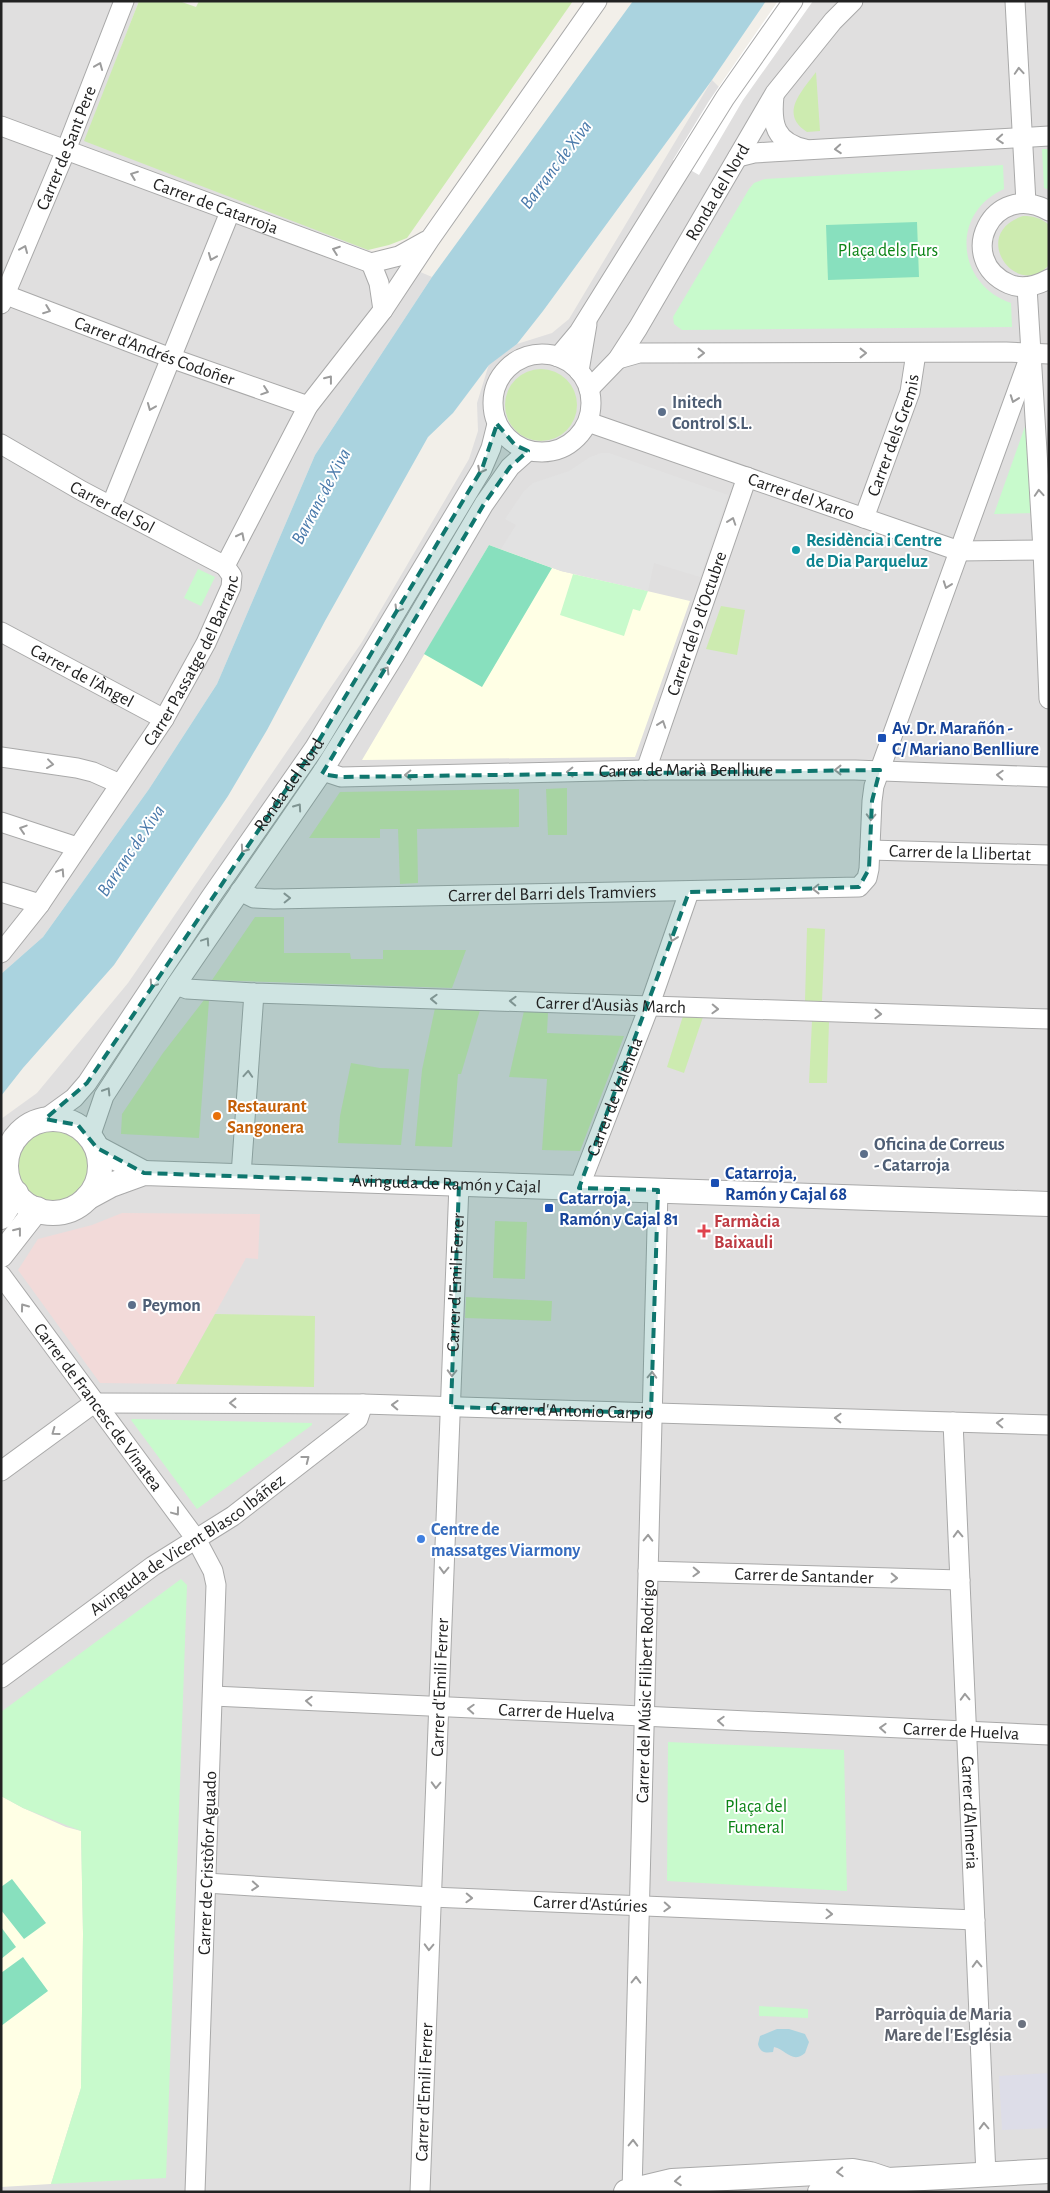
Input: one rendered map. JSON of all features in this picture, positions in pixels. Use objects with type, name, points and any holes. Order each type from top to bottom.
[{"type":"street","name":"Carrer de Sant Pere","points":[[2,297],[66,150],[124,1]]},
{"type":"street","name":"Carrer Passatge del Barranc","points":[[2,952],[40,904],[164,720],[206,643],[231,587],[232,576],[225,566],[308,406],[383,310],[430,239],[597,1]]},
{"type":"street","points":[[558,356],[579,332],[725,98],[793,1]]},
{"type":"street","name":"Ronda del Nord","points":[[589,388],[618,359],[638,328],[775,93],[833,21],[853,1]]},
{"type":"street","points":[[1015,1],[1026,203]]},
{"type":"street","points":[[775,93],[774,122],[778,133],[785,141],[811,151]]},
{"type":"street","name":"Carrer de Catarroja","points":[[1,126],[371,263]]},
{"type":"street","points":[[738,157],[754,153],[1049,136]]},
{"type":"street","points":[[1049,211],[1026,203],[1013,204],[1000,210],[984,232],[982,246],[984,259],[991,271],[1001,280],[1014,286],[1027,287],[1040,284],[1049,279]]},
{"type":"street","points":[[111,506],[230,212]]},
{"type":"street","points":[[383,310],[379,283],[371,263],[399,256],[430,239]]},
{"type":"street","points":[[1027,287],[1040,354],[1049,699]]},
{"type":"street","name":"Carrer d'Andrés Codoñer","points":[[2,297],[308,406]]},
{"type":"street","points":[[579,371],[584,335],[589,316]]},
{"type":"street","points":[[638,328],[642,337],[654,349],[662,353]]},
{"type":"street","points":[[618,359],[639,353],[1040,354]]},
{"type":"street","name":"Carrer dels Gremis","points":[[864,518],[910,392],[916,353]]},
{"type":"street","points":[[542,354],[558,356],[570,362],[579,371],[589,388],[591,405],[588,422],[580,434],[569,444],[544,454],[528,451],[515,445],[504,436],[497,424],[492,408],[494,392],[500,376],[511,364],[526,356],[542,354]]},
{"type":"street","points":[[870,850],[872,801],[880,770],[959,551],[1040,354]]},
{"type":"street","name":"Carrer del Xarco","points":[[588,422],[959,551],[1046,550]]},
{"type":"street","name":"Ronda del Nord","points":[[45,1119],[74,1098],[87,1083],[210,898],[315,747],[482,469],[491,448],[497,424]]},
{"type":"street","name":"Carrer del Sol","points":[[1,444],[82,491],[225,566]]},
{"type":"street","name":"Ronda del Nord","points":[[93,1142],[104,1096],[240,890],[323,771],[395,655],[484,504],[510,467],[528,451]]},
{"type":"street","name":"Carrer del 9 d'Octubre","points":[[646,770],[748,477]]},
{"type":"street","name":"Carrer de l'Àngel","points":[[1,632],[164,720]]},
{"type":"street","points":[[1,757],[77,768],[93,772],[120,784]]},
{"type":"street","name":"Carrer de Marià Benlliure","points":[[323,771],[342,777],[646,770],[880,770],[1049,777]]},
{"type":"street","points":[[1,822],[77,847]]},
{"type":"street","name":"Carrer de la Llibertat","points":[[870,850],[1049,855]]},
{"type":"street","name":"Carrer del Barri dels Tramviers","points":[[240,890],[254,898],[274,899],[851,889],[864,884],[870,869],[870,850]]},
{"type":"street","points":[[1,892],[40,904]]},
{"type":"street","name":"Carrer de València","points":[[579,1188],[649,1007],[689,892]]},
{"type":"street","name":"Carrer d'Ausiàs March","points":[[176,985],[187,989],[254,993],[1049,1019]]},
{"type":"street","points":[[241,1175],[254,993]]},
{"type":"street","points":[[1,1217],[9,1186],[5,1150],[23,1130],[45,1119],[62,1120],[78,1125],[93,1142],[100,1161],[95,1187],[87,1198],[66,1211],[49,1212],[37,1209],[29,1205],[9,1186]]},
{"type":"street","name":"Avinguda de Ramón y Cajal","points":[[93,1142],[144,1173]]},
{"type":"street","name":"Avinguda de Ramón y Cajal","points":[[87,1198],[111,1185],[144,1173],[1049,1204]]},
{"type":"street","name":"Carrer d'Emili Ferrer","points":[[420,2192],[459,1184]]},
{"type":"street","name":"Carrer del Músic Filibert Rodrigo","points":[[632,2192],[658,1190]]},
{"type":"street","points":[[1,1255],[37,1209]]},
{"type":"street","name":"Carrer de Francesc de Vinatea","points":[[1,1274],[94,1403],[196,1539]]},
{"type":"street","points":[[1,1471],[94,1403]]},
{"type":"street","name":"Carrer d'Antonio Carpio","points":[[94,1403],[363,1404],[1049,1425]]},
{"type":"street","name":"Avinguda de Vicent Blasco Ibáñez","points":[[1,1678],[153,1566],[233,1516],[358,1419],[363,1404]]},
{"type":"street","name":"Carrer d'Almeria","points":[[953,1422],[986,2175]]},
{"type":"street","name":"Carrer de Cristòfor Aguado","points":[[195,2192],[216,1585],[213,1571],[196,1539]]},
{"type":"street","name":"Carrer de Santander","points":[[648,1571],[960,1580]]},
{"type":"street","name":"Carrer de Huelva","points":[[213,1696],[1049,1736]]},
{"type":"street","name":"Carrer d'Astúries","points":[[206,1883],[431,1897],[975,1920]]},
{"type":"street","points":[[820,2192],[986,2175],[1049,2171]]},
{"type":"street","points":[[626,2192],[672,2181],[853,2172],[870,2174],[888,2186]]},
{"type":"highlighted area","points":[[497,424],[515,445],[528,451],[510,467],[484,504],[322,774],[341,777],[880,770],[872,801],[869,869],[859,887],[689,892],[579,1188],[658,1190],[651,1413],[451,1407],[459,1184],[144,1173],[97,1148],[78,1125],[45,1119],[87,1083],[315,747],[482,469]]},
{"type":"shaded area","points":[[1,1],[139,1],[89,131],[432,277],[315,455],[217,684],[149,789],[43,937],[1,974]]},
{"type":"shaded area","points":[[808,1],[1049,1],[1049,2192],[1,2192],[1,1119],[37,1093],[128,983],[362,642],[469,459],[478,431],[477,403],[489,364],[517,344],[552,333],[569,319],[712,80],[735,103]]},
{"type":"shaded area","points":[[601,453],[609,453],[728,495],[700,577],[654,563],[648,591],[561,571],[501,549],[516,525],[505,519],[524,491],[533,483],[569,471],[590,457]]},
{"type":"shaded area","points":[[489,545],[561,571],[690,601],[635,757],[362,760]]},
{"type":"shaded area","name":"Peymon","points":[[122,1213],[260,1214],[258,1259],[246,1258],[176,1384],[100,1383],[18,1270],[38,1239],[92,1225]]},
{"type":"shaded area","points":[[1,1796],[66,1827],[81,1831],[83,1934],[81,2088],[51,2184],[1,2187]]},
{"type":"shaded area","points":[[1049,2073],[1049,2128],[1002,2130],[999,2076]]},
{"type":"green space","points":[[139,1],[179,1],[196,7],[199,1],[573,1],[407,238],[368,250],[84,141]]},
{"type":"green space","points":[[816,72],[820,131],[807,132],[794,118],[794,110],[800,94]]},
{"type":"green space","points":[[1042,149],[1049,149],[1049,190],[1044,188]]},
{"type":"green space","name":"Plaça dels Furs","points":[[1003,165],[1004,189],[987,200],[975,214],[968,231],[967,248],[970,265],[979,281],[993,294],[1011,303],[1012,327],[682,330],[674,324],[673,317],[754,183],[765,179]]},
{"type":"green space","points":[[1023,216],[1037,218],[1049,225],[1049,265],[1036,274],[1024,275],[1012,270],[1003,261],[999,249],[999,236],[1007,225]]},
{"type":"green space","points":[[917,222],[919,277],[828,280],[826,225]]},
{"type":"green space","points":[[548,369],[567,379],[575,391],[577,405],[575,419],[567,431],[555,439],[534,441],[515,431],[507,419],[505,398],[515,379],[527,371]]},
{"type":"green space","points":[[1028,418],[1034,513],[994,514]]},
{"type":"green space","points":[[489,545],[552,568],[482,687],[424,654]]},
{"type":"green space","points":[[198,569],[215,577],[201,606],[184,598]]},
{"type":"green space","points":[[573,574],[648,591],[640,611],[633,609],[624,636],[560,615]]},
{"type":"green space","points":[[721,606],[745,610],[737,655],[706,649]]},
{"type":"green space","points":[[567,788],[567,835],[548,835],[546,789]]},
{"type":"green space","points":[[519,789],[519,827],[417,829],[418,883],[400,884],[398,829],[380,829],[380,838],[309,838],[340,792]]},
{"type":"green space","points":[[255,917],[284,917],[284,953],[350,953],[351,959],[383,959],[383,950],[466,950],[452,988],[212,980]]},
{"type":"green space","points":[[807,928],[825,929],[822,1001],[805,1001]]},
{"type":"green space","points":[[204,1000],[209,1000],[199,1138],[121,1134],[122,1114],[163,1053]]},
{"type":"green space","points":[[435,1008],[480,1010],[461,1074],[458,1074],[452,1147],[415,1146],[422,1070]]},
{"type":"green space","points":[[524,1011],[548,1012],[547,1033],[624,1036],[580,1151],[542,1150],[547,1079],[509,1077]]},
{"type":"green space","points":[[683,1016],[703,1017],[684,1073],[667,1067]]},
{"type":"green space","points":[[812,1021],[829,1022],[827,1083],[809,1083]]},
{"type":"green space","points":[[351,1063],[380,1068],[409,1069],[401,1145],[338,1143],[340,1116]]},
{"type":"green space","points":[[53,1131],[67,1134],[79,1142],[87,1154],[90,1168],[87,1182],[79,1194],[67,1202],[53,1205],[39,1202],[27,1194],[19,1182],[16,1168],[19,1154],[27,1142],[39,1134]]},
{"type":"green space","points":[[495,1221],[527,1222],[525,1279],[493,1278]]},
{"type":"green space","points":[[466,1297],[552,1301],[551,1321],[465,1318]]},
{"type":"green space","points":[[215,1314],[315,1316],[314,1387],[176,1384]]},
{"type":"green space","points":[[132,1419],[312,1423],[312,1425],[197,1509]]},
{"type":"green space","points":[[181,1579],[187,1585],[166,2178],[51,2184],[81,2088],[83,1934],[81,1831],[23,1808],[1,1796],[1,1712]]},
{"type":"green space","name":"Plaça del Fumeral","points":[[668,1742],[844,1750],[847,1891],[667,1881]]},
{"type":"green space","points":[[12,1879],[46,1923],[24,1939],[1,1910],[1,1887]]},
{"type":"green space","points":[[1,1927],[16,1947],[1,1959]]},
{"type":"green space","points":[[23,1957],[48,1991],[1,2026],[1,1973]]},
{"type":"green space","points":[[759,2006],[808,2009],[808,2018],[759,2016]]},
{"type":"water","name":"Barranc de Xiva","points":[[633,1],[766,1],[712,80],[543,311],[517,344],[489,365],[453,413],[428,437],[325,621],[267,730],[228,796],[114,965],[23,1068],[1,1096],[1,974],[43,937],[149,789],[217,684],[315,455],[432,277]]},
{"type":"water","points":[[777,2029],[789,2029],[805,2034],[809,2042],[805,2053],[793,2057],[774,2047],[773,2052],[762,2051],[758,2044],[760,2036]]},
{"type":"pier","points":[[778,1],[813,1],[743,100],[699,175],[673,160],[709,101]]},
{"type":"place","name":"Initech Control S.L.","points":[[662,412]]},
{"type":"place","name":"Residència i Centre de Dia Parqueluz","points":[[796,550]]},
{"type":"place","name":"Av. Dr. Marañón - C/ Mariano Benlliure","points":[[882,738]]},
{"type":"place","name":"Restaurant Sangonera","points":[[217,1116]]},
{"type":"place","name":"Oficina de Correus - Catarroja","points":[[864,1154]]},
{"type":"place","name":"Catarroja, Ramón y Cajal 68","points":[[715,1183]]},
{"type":"place","name":"Catarroja, Ramón y Cajal 81","points":[[549,1208]]},
{"type":"place","name":"Farmàcia Baixauli","points":[[704,1231]]},
{"type":"place","name":"Peymon","points":[[132,1305]]},
{"type":"place","name":"Centre de massatges Viarmony","points":[[421,1539]]},
{"type":"place","name":"Parròquia de Maria Mare de l'Església","points":[[1022,2024]]}]
